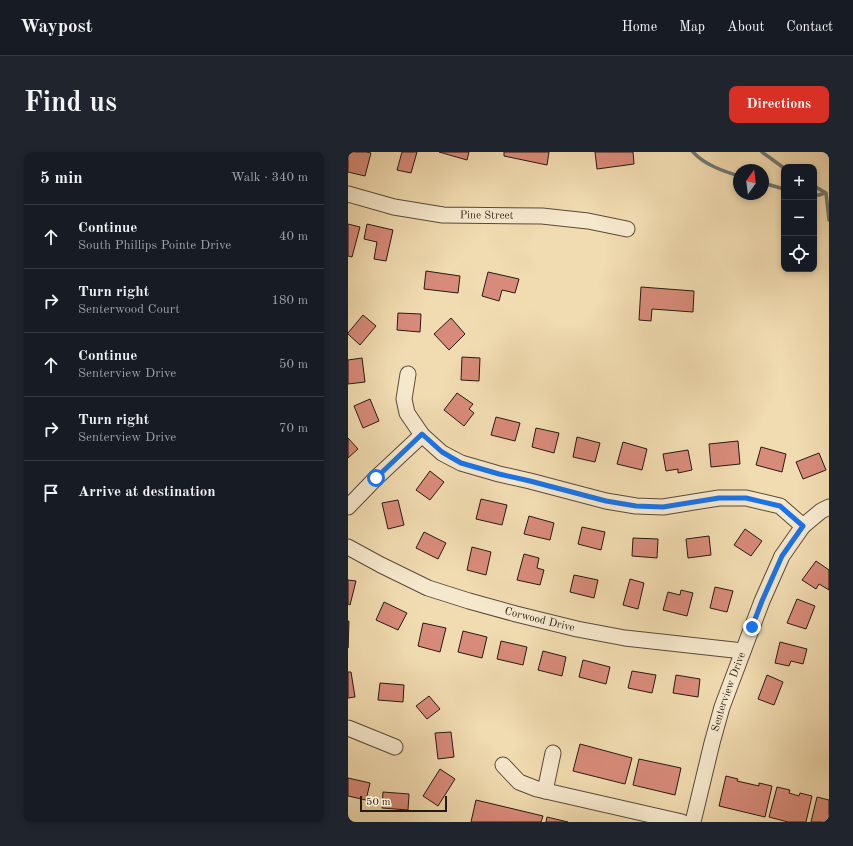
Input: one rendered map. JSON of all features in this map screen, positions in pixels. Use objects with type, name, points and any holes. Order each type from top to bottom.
[{"type":"street","name":"Pine Street","points":[[348,194],[394,207],[443,214],[542,216],[588,221],[627,229]]},
{"type":"street","points":[[408,374],[404,399],[407,413],[422,434],[442,452],[461,463],[606,501],[636,506],[663,507],[719,498],[746,498],[780,506],[803,526]]},
{"type":"street","points":[[348,507],[422,434]]},
{"type":"street","name":"Senterview Drive","points":[[693,822],[722,707],[762,601],[782,556],[803,526],[821,511],[829,507]]},
{"type":"street","name":"Corwood Drive","points":[[348,547],[428,588],[516,614],[577,629],[625,638],[743,651]]},
{"type":"street","points":[[348,728],[395,747]]},
{"type":"street","points":[[546,791],[553,753]]},
{"type":"street","points":[[502,765],[519,782],[537,789],[682,822]]},
{"type":"building","points":[[350,152],[371,153],[365,176],[348,172],[348,158]]},
{"type":"building","points":[[402,152],[417,152],[411,173],[397,170]]},
{"type":"building","points":[[439,152],[469,152],[467,160]]},
{"type":"building","points":[[504,152],[549,152],[547,165],[504,156]]},
{"type":"building","points":[[595,152],[633,152],[634,164],[597,169]]},
{"type":"building","points":[[348,224],[360,227],[352,257],[348,256]]},
{"type":"building","points":[[367,224],[393,230],[386,261],[374,259],[377,242],[364,239]]},
{"type":"building","points":[[426,271],[460,276],[458,293],[424,289]]},
{"type":"building","points":[[488,272],[519,279],[515,293],[502,290],[499,301],[482,296]]},
{"type":"building","points":[[641,287],[694,291],[693,312],[652,309],[651,321],[639,320]]},
{"type":"building","points":[[398,313],[421,314],[420,332],[397,330]]},
{"type":"building","points":[[363,315],[376,326],[360,345],[348,333]]},
{"type":"building","points":[[451,318],[465,334],[449,350],[434,334]]},
{"type":"building","points":[[462,357],[480,358],[479,381],[461,380]]},
{"type":"building","points":[[362,358],[365,382],[348,384],[348,360]]},
{"type":"building","points":[[457,393],[473,404],[469,409],[474,413],[464,426],[444,410]]},
{"type":"building","points":[[370,399],[379,421],[363,428],[354,406]]},
{"type":"building","points":[[496,417],[520,423],[515,441],[491,435]]},
{"type":"building","points":[[536,428],[559,433],[554,453],[532,447]]},
{"type":"building","points":[[577,437],[600,443],[595,462],[573,457]]},
{"type":"building","points":[[348,438],[358,449],[348,458]]},
{"type":"building","points":[[738,441],[740,464],[711,467],[709,444]]},
{"type":"building","points":[[623,442],[647,449],[642,470],[617,464]]},
{"type":"building","points":[[761,447],[786,454],[782,472],[756,465]]},
{"type":"building","points":[[688,450],[692,470],[678,473],[678,469],[666,471],[663,454]]},
{"type":"building","points":[[819,453],[826,470],[803,479],[796,462]]},
{"type":"building","points":[[430,471],[444,482],[430,500],[416,490]]},
{"type":"building","points":[[481,499],[507,505],[502,525],[476,519]]},
{"type":"building","points":[[398,500],[404,525],[388,529],[382,503]]},
{"type":"building","points":[[529,516],[554,523],[550,540],[524,534]]},
{"type":"building","points":[[582,527],[605,532],[601,550],[578,544]]},
{"type":"building","points":[[745,529],[762,541],[751,556],[734,545]]},
{"type":"building","points":[[424,532],[446,543],[438,559],[416,548]]},
{"type":"building","points":[[709,536],[711,555],[688,558],[686,539]]},
{"type":"building","points":[[633,538],[658,539],[657,558],[632,556]]},
{"type":"building","points":[[472,547],[491,552],[486,575],[467,570]]},
{"type":"building","points":[[524,554],[539,558],[537,568],[544,570],[540,585],[517,580]]},
{"type":"building","points":[[816,561],[829,570],[829,590],[819,584],[816,589],[802,580]]},
{"type":"building","points":[[574,575],[598,580],[594,598],[570,592]]},
{"type":"building","points":[[630,579],[644,583],[638,609],[623,605]]},
{"type":"building","points":[[348,580],[356,581],[350,605],[348,604]]},
{"type":"building","points":[[715,587],[733,591],[727,612],[710,608]]},
{"type":"building","points":[[681,590],[693,593],[687,616],[663,610],[668,592],[680,595]]},
{"type":"building","points":[[797,599],[815,606],[806,629],[787,623]]},
{"type":"building","points":[[384,602],[407,613],[398,630],[376,620]]},
{"type":"building","points":[[348,621],[349,621],[348,648]]},
{"type":"building","points":[[423,623],[446,628],[440,652],[418,646]]},
{"type":"building","points":[[463,631],[487,637],[482,658],[458,652]]},
{"type":"building","points":[[501,641],[527,647],[523,665],[497,659]]},
{"type":"building","points":[[780,642],[807,649],[803,664],[791,661],[789,666],[775,663]]},
{"type":"building","points":[[543,651],[566,657],[562,676],[538,670]]},
{"type":"building","points":[[583,660],[610,667],[606,684],[579,677]]},
{"type":"building","points":[[632,671],[656,675],[652,693],[628,688]]},
{"type":"building","points":[[348,672],[351,672],[355,697],[348,698]]},
{"type":"building","points":[[676,675],[700,679],[698,697],[673,693]]},
{"type":"building","points":[[767,675],[783,682],[774,705],[758,699]]},
{"type":"building","points":[[380,683],[404,685],[403,702],[378,700]]},
{"type":"building","points":[[429,696],[440,709],[427,719],[416,706]]},
{"type":"building","points":[[451,732],[454,757],[438,759],[435,733]]},
{"type":"building","points":[[580,744],[632,758],[625,784],[573,771]]},
{"type":"building","points":[[639,759],[681,768],[675,795],[633,785]]},
{"type":"building","points":[[440,769],[455,779],[438,806],[423,796]]},
{"type":"building","points":[[726,776],[738,779],[737,781],[759,786],[759,783],[772,786],[765,817],[719,806]]},
{"type":"building","points":[[348,778],[370,783],[366,800],[348,796]]},
{"type":"building","points":[[777,787],[790,790],[789,793],[799,796],[800,793],[812,796],[806,822],[788,822],[769,817]]},
{"type":"building","points":[[383,792],[409,794],[408,810],[382,808]]},
{"type":"building","points":[[817,797],[829,800],[829,822],[811,822]]},
{"type":"building","points":[[476,800],[543,816],[541,822],[471,822]]},
{"type":"building","points":[[547,817],[568,822],[546,822]]},
{"type":"waterway","points":[[693,152],[703,161],[733,174]]},
{"type":"waterway","points":[[762,152],[781,166]]},
{"type":"waterway","points":[[769,185],[781,188]]},
{"type":"waterway","points":[[817,188],[826,193],[829,220]]},
{"type":"waterway","points":[[817,195],[825,193]]},
{"type":"route","points":[[376,478],[422,434],[442,452],[461,463],[606,501],[636,506],[663,507],[719,498],[746,498],[780,506],[803,526],[782,556],[752,627]]}]
